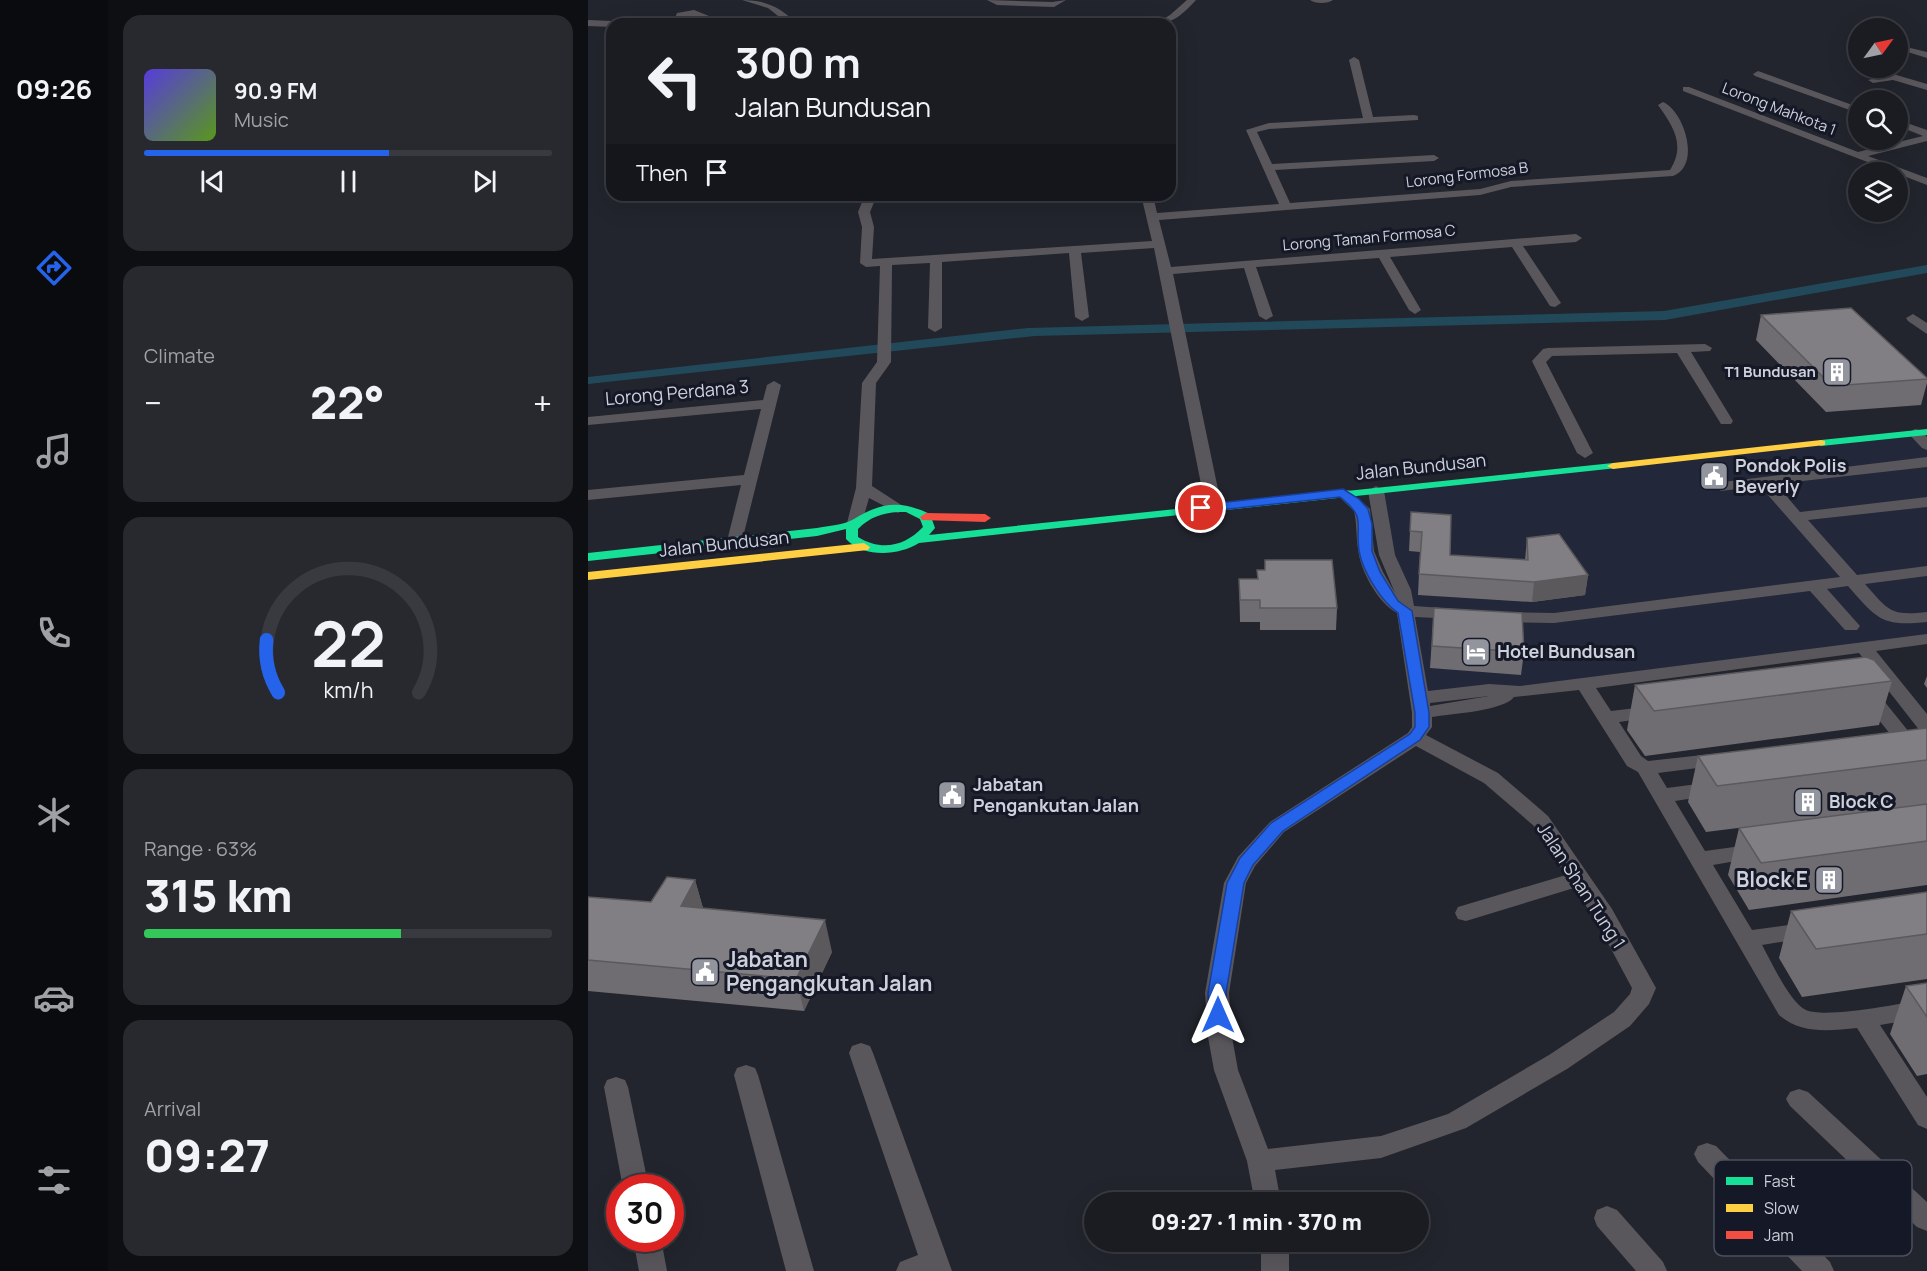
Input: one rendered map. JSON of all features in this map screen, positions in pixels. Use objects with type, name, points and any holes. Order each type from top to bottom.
[{"type":"main road","points":[[1805,431],[1827,428]]},
{"type":"main road","name":"Jalan Bundusan","points":[[588,576],[864,547],[895,549],[920,540],[1343,484],[1376,490],[1921,432]]},
{"type":"main road","points":[[1255,490],[1354,486],[1376,490]]},
{"type":"main road","points":[[898,508],[909,509],[926,517],[957,519],[1004,516]]},
{"type":"main road","name":"Jalan Bundusan","points":[[588,557],[817,532],[855,523],[874,512],[898,508]]},
{"type":"main road","points":[[920,540],[929,528],[926,517]]},
{"type":"main road","points":[[855,523],[852,528],[852,539],[864,547]]},
{"type":"street","points":[[746,0],[771,6],[786,18]]},
{"type":"street","points":[[991,1],[1054,4],[1062,0]]},
{"type":"street","points":[[1171,18],[1192,0]]},
{"type":"street","points":[[1314,0],[1329,0]]},
{"type":"street","points":[[679,18],[680,15],[694,13],[705,16]]},
{"type":"street","points":[[588,23],[606,24]]},
{"type":"street","points":[[1908,50],[1927,55]]},
{"type":"street","points":[[1354,60],[1369,121]]},
{"type":"street","points":[[1758,74],[1848,106]]},
{"type":"street","points":[[1873,80],[1893,77],[1927,87]]},
{"type":"street","name":"Lorong Mahkota 1","points":[[1686,89],[1927,182]]},
{"type":"street","name":"Lorong Formosa B","points":[[1152,217],[1480,192],[1511,184],[1673,173],[1677,168],[1684,142],[1683,134],[1663,105]]},
{"type":"street","points":[[1286,206],[1251,130],[1255,127],[1414,118]]},
{"type":"street","points":[[1908,127],[1927,136]]},
{"type":"street","points":[[1858,155],[1927,136]]},
{"type":"street","points":[[1268,166],[1434,158]]},
{"type":"street","points":[[1914,177],[1927,174]]},
{"type":"street","points":[[869,201],[864,212],[868,227],[866,263],[1159,244]]},
{"type":"street","points":[[1148,201],[1166,271],[1211,494]]},
{"type":"street","name":"Lorong Taman Formosa C","points":[[1166,271],[1576,238]]},
{"type":"street","points":[[1515,243],[1555,303]]},
{"type":"street","points":[[1075,250],[1082,317]]},
{"type":"street","points":[[1382,253],[1415,310]]},
{"type":"street","points":[[935,328],[936,260]]},
{"type":"street","points":[[855,523],[864,488],[868,383],[884,362],[882,326],[886,262]]},
{"type":"street","points":[[1249,264],[1266,316]]},
{"type":"street","points":[[1913,318],[1927,330]]},
{"type":"street","points":[[1585,453],[1539,361],[1548,352],[1705,348]]},
{"type":"street","points":[[1682,349],[1726,421]]},
{"type":"street","points":[[735,541],[774,385]]},
{"type":"street","name":"Lorong Perdana 3","points":[[588,421],[769,404]]},
{"type":"street","points":[[1921,432],[1927,445]]},
{"type":"street","points":[[1721,486],[1927,462]]},
{"type":"street","points":[[588,495],[750,479]]},
{"type":"street","points":[[1764,481],[1884,614],[1900,620],[1927,618]]},
{"type":"street","points":[[1343,484],[1362,509],[1366,551],[1374,572],[1393,604],[1405,611],[1554,618],[1927,571]]},
{"type":"street","points":[[864,488],[898,508]]},
{"type":"street","points":[[1266,1192],[1260,1161],[1226,1070],[1220,1037],[1217,993],[1236,883],[1246,862],[1277,827],[1415,737],[1422,727],[1405,611],[1407,601],[1388,555],[1376,490]]},
{"type":"street","points":[[1796,517],[1927,502]]},
{"type":"street","points":[[1814,585],[1851,626]]},
{"type":"street","points":[[1420,706],[1495,701],[1520,692],[1583,682],[1927,639]]},
{"type":"street","points":[[1863,647],[1927,727]]},
{"type":"street","points":[[1805,654],[1818,672]]},
{"type":"street","points":[[1583,682],[1634,761],[1645,768],[1787,1008],[1795,1016],[1814,1022],[1863,1018],[1927,1008]]},
{"type":"street","points":[[1851,690],[1873,699],[1902,736]]},
{"type":"street","points":[[1605,718],[1672,710]]},
{"type":"street","points":[[1879,739],[1927,733]]},
{"type":"street","name":"Jalan Shan Tung 1","points":[[1260,1161],[1381,1147],[1430,1132],[1456,1121],[1558,1062],[1622,1019],[1641,998],[1644,988],[1604,915],[1540,821],[1491,778],[1415,737]]},
{"type":"street","points":[[1645,768],[1738,756]]},
{"type":"street","points":[[1661,796],[1730,787]]},
{"type":"street","points":[[1699,859],[1779,848]]},
{"type":"street","points":[[1466,913],[1578,879]]},
{"type":"street","points":[[1746,939],[1837,926]]},
{"type":"street","points":[[1863,1018],[1927,1118]]},
{"type":"street","points":[[861,1053],[927,1268]]},
{"type":"street","points":[[746,1075],[800,1271]]},
{"type":"street","points":[[616,1087],[633,1174]]},
{"type":"street","points":[[1799,1099],[1864,1160]]},
{"type":"street","points":[[1707,1154],[1714,1161]]},
{"type":"street","points":[[1912,1205],[1927,1219]]},
{"type":"street","points":[[1607,1218],[1653,1271]]},
{"type":"street","points":[[649,1252],[653,1271]]},
{"type":"street","points":[[1275,1252],[1275,1271]]},
{"type":"street","points":[[1806,1256],[1820,1271]]},
{"type":"shaded area","points":[[1927,265],[1927,273],[1665,320],[1035,336],[588,384],[588,377],[1028,328],[1664,311]]},
{"type":"shaded area","points":[[1927,431],[1927,639],[1428,704],[1376,491]]},
{"type":"building","points":[[1851,308],[1927,379],[1832,386],[1761,315]]},
{"type":"building","points":[[1411,512],[1451,515],[1450,555],[1528,560],[1527,538],[1559,534],[1588,575],[1534,582],[1419,574],[1422,532],[1410,531]]},
{"type":"building","points":[[1265,560],[1332,560],[1337,608],[1260,608],[1260,600],[1240,600],[1239,579],[1258,579],[1257,570],[1265,570]]},
{"type":"building","points":[[1434,608],[1522,613],[1524,652],[1432,646]]},
{"type":"building","points":[[1866,657],[1874,660],[1892,681],[1654,711],[1635,685]]},
{"type":"building","points":[[1927,728],[1927,760],[1717,786],[1698,756]]},
{"type":"building","points":[[1927,804],[1927,841],[1761,863],[1739,828]]},
{"type":"building","points":[[667,877],[695,880],[681,906],[825,920],[796,979],[588,960],[588,897],[651,902]]},
{"type":"building","points":[[1927,892],[1927,934],[1816,949],[1791,911]]},
{"type":"building","points":[[1927,983],[1927,1017],[1906,986]]},
{"type":"traffic: fast","points":[[1821,443],[1927,432]]},
{"type":"traffic: fast","points":[[920,540],[1613,466]]},
{"type":"traffic: fast","points":[[898,508],[909,509],[926,517],[929,528],[912,542],[893,549],[872,548],[852,539],[852,528],[867,515],[885,509],[898,508]]},
{"type":"traffic: fast","points":[[588,557],[817,532],[855,523]]},
{"type":"traffic: slow","points":[[1613,466],[1821,443]]},
{"type":"traffic: slow","points":[[588,576],[864,547]]},
{"type":"traffic: jam","points":[[926,517],[985,518]]},
{"type":"place","name":"T1 Bundusan","points":[[1837,372]]},
{"type":"place","name":"Pondok Polis Beverly","points":[[1714,476]]},
{"type":"place","name":"Hotel Bundusan","points":[[1476,652]]},
{"type":"place","name":"Jabatan Pengankutan Jalan","points":[[952,795]]},
{"type":"place","name":"Block C","points":[[1808,802]]},
{"type":"place","name":"Block E","points":[[1829,880]]},
{"type":"place","name":"Jabatan Pengangkutan Jalan","points":[[705,972]]},
{"type":"route","points":[[1201,508],[1343,493],[1362,509],[1366,551],[1374,572],[1393,604],[1405,611],[1422,713],[1422,727],[1415,737],[1277,827],[1246,862],[1236,883],[1217,993],[1218,1015]]}]
